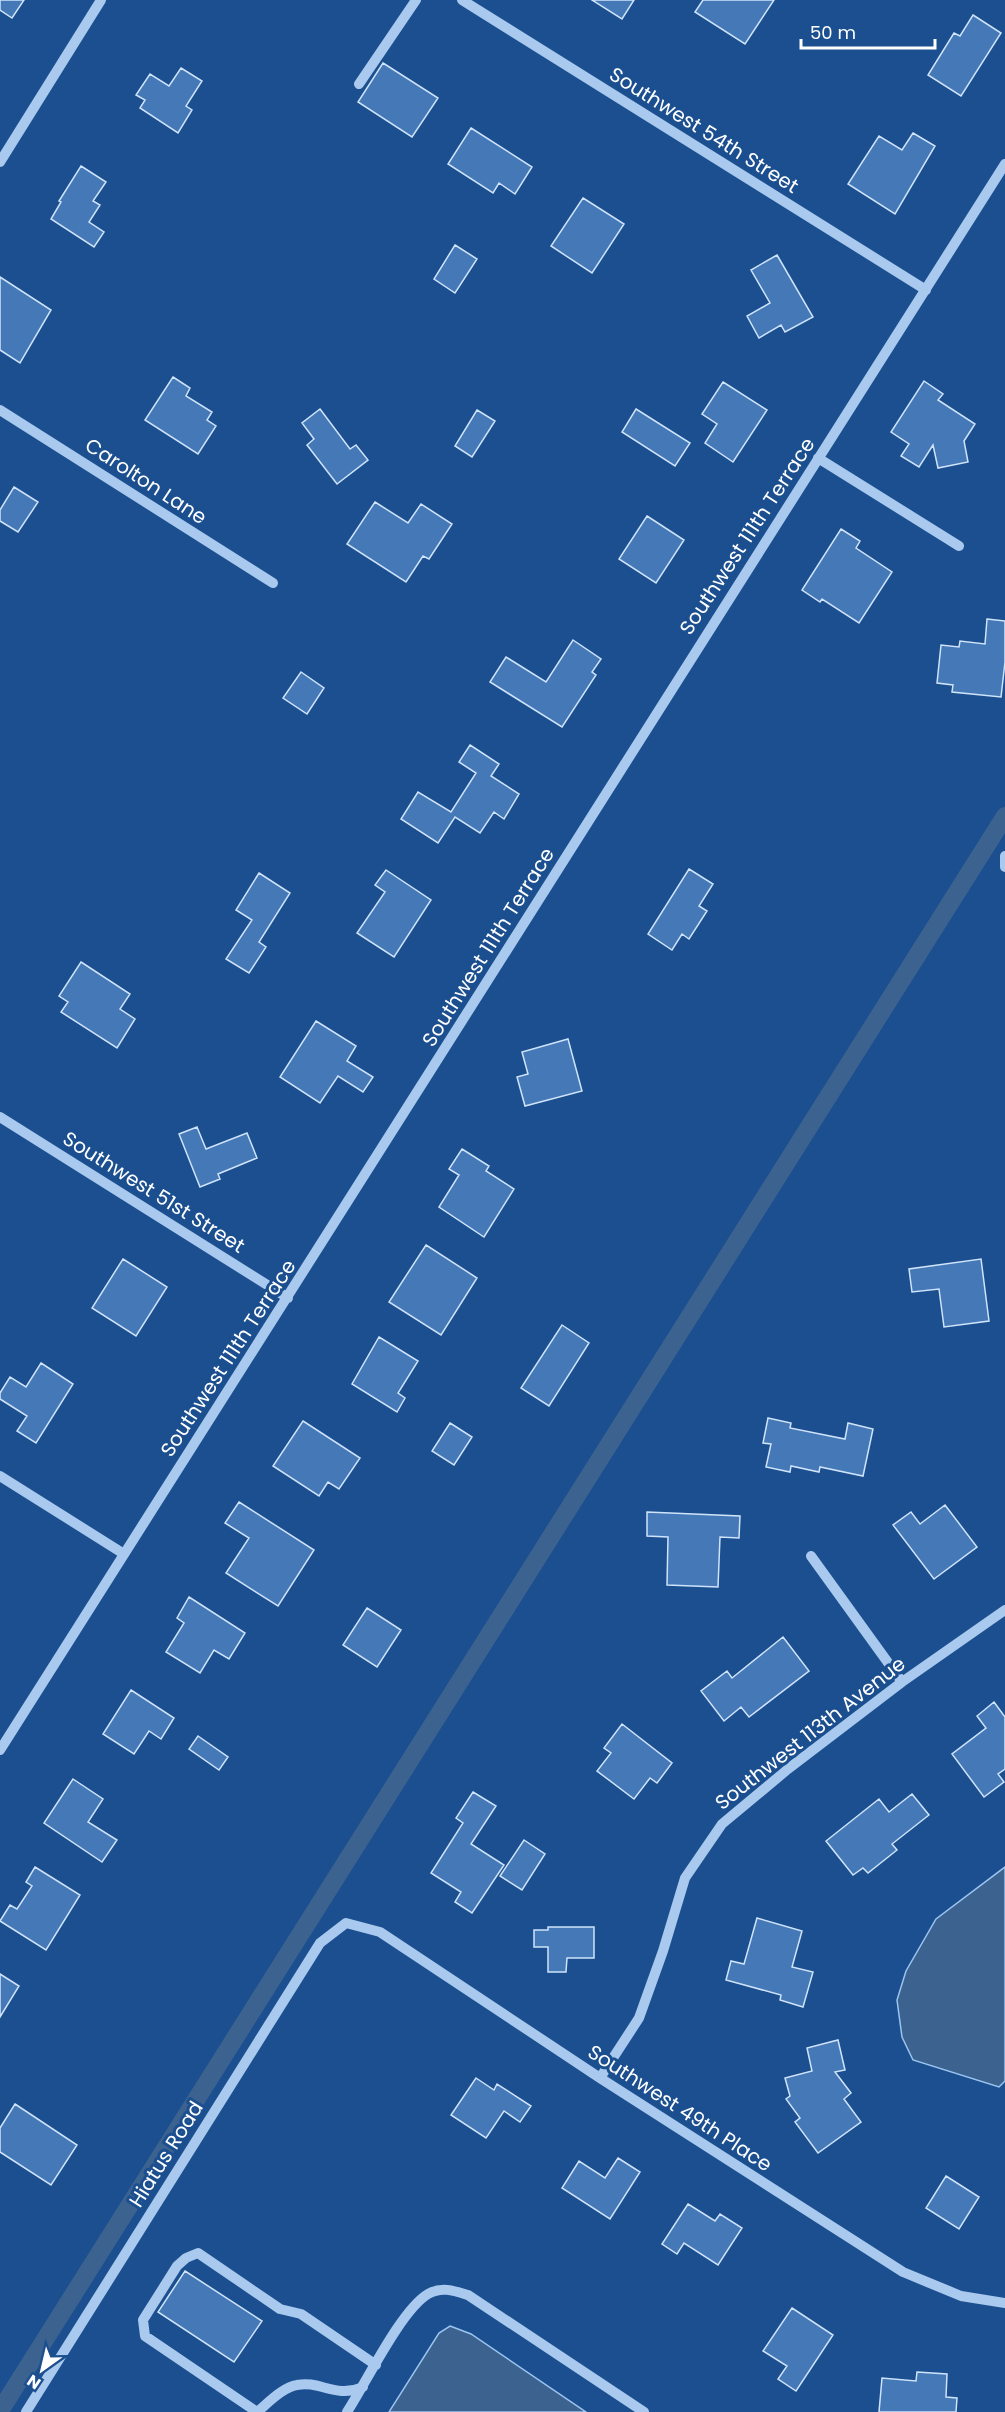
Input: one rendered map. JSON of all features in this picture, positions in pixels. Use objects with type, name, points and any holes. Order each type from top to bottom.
[{"type":"street","points":[[0,162],[101,0]]},
{"type":"street","points":[[359,84],[416,0]]},
{"type":"street","name":"Southwest 54th Street","points":[[462,0],[926,290]]},
{"type":"street","name":"Southwest 111th Terrace","points":[[0,1750],[1005,164]]},
{"type":"street","name":"Carolton Lane","points":[[0,410],[273,583]]},
{"type":"street","points":[[818,458],[959,546]]},
{"type":"street","points":[[1005,856],[1005,867]]},
{"type":"street","name":"Southwest 51st Street","points":[[0,1116],[288,1298]]},
{"type":"street","points":[[0,1476],[124,1554]]},
{"type":"street","points":[[811,1556],[902,1682]]},
{"type":"street","name":"Southwest 113th Avenue","points":[[600,2079],[639,2018],[663,1951],[685,1878],[722,1824],[788,1769],[902,1682],[1005,1610]]},
{"type":"street","name":"Southwest 49th Place","points":[[346,1923],[380,1932],[600,2079],[903,2272],[961,2296],[1005,2303]]},
{"type":"street","name":"Hiatus Road","points":[[26,2412],[320,1943],[346,1923]]},
{"type":"street","points":[[363,2387],[354,2391],[341,2392],[308,2385],[295,2385],[257,2412],[145,2336],[143,2320],[177,2266],[186,2258],[198,2253],[280,2309],[301,2314],[376,2365]]},
{"type":"street","points":[[347,2412],[409,2310],[429,2293],[447,2289],[468,2295],[644,2412]]},
{"type":"water","points":[[1005,1867],[1005,2081],[999,2087],[913,2060],[902,2037],[897,2000],[906,1971],[936,1919]]},
{"type":"water","points":[[450,2326],[471,2334],[586,2412],[389,2412],[439,2333]]},
{"type":"building","points":[[0,0],[24,0],[12,18],[0,10]]},
{"type":"building","points":[[592,0],[634,0],[622,19]]},
{"type":"building","points":[[703,0],[774,0],[745,44],[695,12]]},
{"type":"building","points":[[973,15],[1001,33],[961,96],[928,75],[954,33],[960,36]]},
{"type":"building","points":[[383,63],[438,98],[412,137],[358,102]]},
{"type":"building","points":[[181,68],[202,81],[186,106],[192,110],[178,133],[140,108],[145,100],[136,95],[150,74],[169,86]]},
{"type":"building","points":[[471,128],[532,167],[515,194],[499,183],[493,193],[448,164]]},
{"type":"building","points":[[913,133],[935,146],[895,214],[848,184],[879,136],[902,150]]},
{"type":"building","points":[[81,166],[106,182],[93,201],[100,205],[89,222],[104,232],[94,247],[51,219],[61,202],[59,201]]},
{"type":"building","points":[[583,198],[624,224],[592,273],[551,246]]},
{"type":"building","points":[[455,245],[477,259],[455,293],[434,279]]},
{"type":"building","points":[[777,255],[813,317],[785,332],[781,325],[759,338],[747,316],[770,303],[751,270]]},
{"type":"building","points":[[0,277],[51,310],[20,363],[0,350]]},
{"type":"building","points":[[173,377],[190,388],[186,396],[212,412],[207,420],[216,426],[198,454],[145,420]]},
{"type":"building","points":[[924,381],[943,394],[938,400],[975,424],[964,441],[968,462],[938,468],[933,445],[919,467],[901,456],[909,444],[891,432]]},
{"type":"building","points":[[723,382],[767,410],[733,462],[705,443],[717,424],[702,414]]},
{"type":"building","points":[[320,409],[350,449],[356,445],[368,460],[337,484],[307,445],[314,439],[302,423]]},
{"type":"building","points":[[636,409],[690,443],[675,466],[622,432]]},
{"type":"building","points":[[477,410],[495,421],[472,457],[455,446]]},
{"type":"building","points":[[14,487],[38,502],[18,532],[0,521],[0,510]]},
{"type":"building","points":[[375,502],[408,523],[421,504],[452,524],[429,559],[423,556],[406,582],[347,544]]},
{"type":"building","points":[[647,516],[684,540],[656,583],[619,559]]},
{"type":"building","points":[[841,529],[860,541],[856,548],[892,572],[859,623],[822,599],[820,602],[802,590]]},
{"type":"building","points":[[987,619],[1005,621],[1005,662],[1001,697],[952,692],[953,685],[937,683],[941,645],[959,647],[960,641],[985,644]]},
{"type":"building","points":[[573,640],[601,659],[592,672],[596,675],[562,727],[490,682],[506,657],[546,682]]},
{"type":"building","points":[[301,672],[324,688],[307,714],[283,698]]},
{"type":"building","points":[[470,745],[499,764],[491,776],[519,794],[504,819],[494,812],[480,833],[455,817],[438,843],[401,819],[418,792],[451,812],[476,773],[459,762]]},
{"type":"building","points":[[689,869],[713,884],[699,906],[707,911],[689,939],[682,934],[672,950],[648,934]]},
{"type":"building","points":[[386,870],[431,900],[394,957],[357,933],[385,892],[375,885]]},
{"type":"building","points":[[259,873],[290,893],[259,942],[266,947],[249,973],[226,959],[252,920],[236,910]]},
{"type":"building","points":[[81,962],[130,994],[120,1009],[135,1019],[117,1048],[61,1012],[68,1002],[59,996]]},
{"type":"building","points":[[316,1021],[356,1046],[347,1061],[373,1077],[363,1092],[338,1076],[320,1103],[280,1077]]},
{"type":"building","points":[[568,1039],[582,1091],[525,1106],[517,1077],[528,1074],[522,1052]]},
{"type":"building","points":[[197,1127],[206,1149],[247,1133],[257,1158],[218,1174],[220,1179],[200,1187],[179,1134]]},
{"type":"building","points":[[462,1149],[489,1166],[486,1171],[514,1189],[484,1237],[439,1207],[459,1175],[449,1169]]},
{"type":"building","points":[[426,1245],[477,1278],[441,1335],[389,1302]]},
{"type":"building","points":[[123,1259],[167,1287],[136,1336],[92,1308]]},
{"type":"building","points":[[981,1259],[989,1321],[944,1327],[939,1289],[912,1292],[909,1269]]},
{"type":"building","points":[[562,1325],[589,1343],[549,1406],[521,1388]]},
{"type":"building","points":[[379,1337],[418,1361],[398,1393],[405,1398],[397,1412],[352,1384]]},
{"type":"building","points":[[41,1363],[73,1384],[36,1443],[17,1431],[27,1416],[0,1399],[0,1393],[10,1377],[26,1387]]},
{"type":"building","points":[[768,1418],[791,1423],[790,1428],[845,1439],[848,1423],[873,1429],[863,1476],[820,1467],[819,1472],[791,1466],[790,1472],[766,1467],[771,1444],[763,1443]]},
{"type":"building","points":[[303,1421],[360,1458],[339,1489],[328,1482],[319,1496],[273,1466]]},
{"type":"building","points":[[450,1423],[472,1437],[454,1465],[432,1451]]},
{"type":"building","points":[[239,1502],[314,1550],[278,1606],[226,1573],[249,1538],[225,1523]]},
{"type":"building","points":[[945,1505],[977,1547],[934,1579],[893,1525],[911,1512],[920,1524]]},
{"type":"building","points":[[647,1512],[740,1516],[739,1538],[720,1537],[718,1587],[667,1585],[668,1537],[647,1536]]},
{"type":"building","points":[[189,1597],[245,1633],[229,1659],[214,1650],[200,1673],[166,1652],[184,1623],[177,1618]]},
{"type":"building","points":[[367,1608],[401,1630],[377,1667],[343,1645]]},
{"type":"building","points":[[783,1637],[809,1671],[749,1717],[741,1707],[724,1721],[701,1691],[727,1671],[732,1678]]},
{"type":"building","points":[[131,1690],[174,1718],[161,1739],[149,1731],[134,1754],[103,1734]]},
{"type":"building","points":[[994,1702],[1005,1717],[1005,1769],[998,1774],[1004,1782],[984,1797],[952,1754],[986,1728],[977,1716]]},
{"type":"building","points":[[622,1724],[672,1763],[657,1783],[650,1778],[634,1799],[597,1771],[611,1753],[604,1748]]},
{"type":"building","points":[[198,1736],[228,1757],[219,1770],[189,1749]]},
{"type":"building","points":[[73,1779],[103,1799],[88,1822],[117,1840],[102,1862],[44,1823]]},
{"type":"building","points":[[473,1792],[496,1806],[471,1844],[504,1865],[472,1913],[455,1902],[461,1892],[431,1873],[463,1823],[456,1818]]},
{"type":"building","points":[[912,1794],[929,1815],[892,1844],[897,1850],[868,1873],[863,1868],[853,1875],[826,1841],[879,1799],[889,1812]]},
{"type":"building","points":[[524,1840],[545,1854],[522,1890],[500,1876]]},
{"type":"building","points":[[35,1867],[80,1895],[46,1950],[0,1921],[10,1905],[17,1909],[32,1886],[26,1882]]},
{"type":"building","points":[[757,1918],[802,1931],[792,1967],[813,1972],[803,2007],[780,2000],[781,1995],[726,1980],[731,1961],[744,1964]]},
{"type":"building","points":[[548,1927],[594,1927],[594,1958],[567,1958],[566,1972],[548,1972],[548,1947],[534,1947],[534,1930],[548,1930]]},
{"type":"building","points":[[0,1974],[19,1986],[0,2017]]},
{"type":"building","points":[[838,2040],[845,2070],[835,2072],[851,2093],[844,2099],[861,2122],[818,2153],[795,2122],[800,2118],[786,2099],[790,2096],[785,2078],[812,2071],[807,2048]]},
{"type":"building","points":[[476,2078],[494,2090],[497,2084],[531,2106],[520,2122],[504,2111],[486,2138],[451,2115]]},
{"type":"building","points":[[15,2104],[77,2145],[51,2185],[0,2152],[0,2128]]},
{"type":"building","points":[[618,2158],[640,2172],[610,2219],[562,2188],[579,2161],[605,2178]]},
{"type":"building","points":[[946,2176],[979,2197],[959,2229],[926,2208]]},
{"type":"building","points":[[688,2204],[715,2221],[720,2214],[742,2228],[718,2265],[684,2243],[677,2254],[662,2244]]},
{"type":"building","points":[[185,2271],[262,2321],[234,2362],[158,2312]]},
{"type":"building","points":[[792,2308],[833,2335],[796,2391],[778,2379],[787,2366],[763,2351]]},
{"type":"building","points":[[917,2372],[947,2374],[946,2397],[957,2398],[956,2412],[879,2412],[882,2378],[916,2381]]},
{"type":"waterway","points":[[0,2411],[1005,816]]}]
